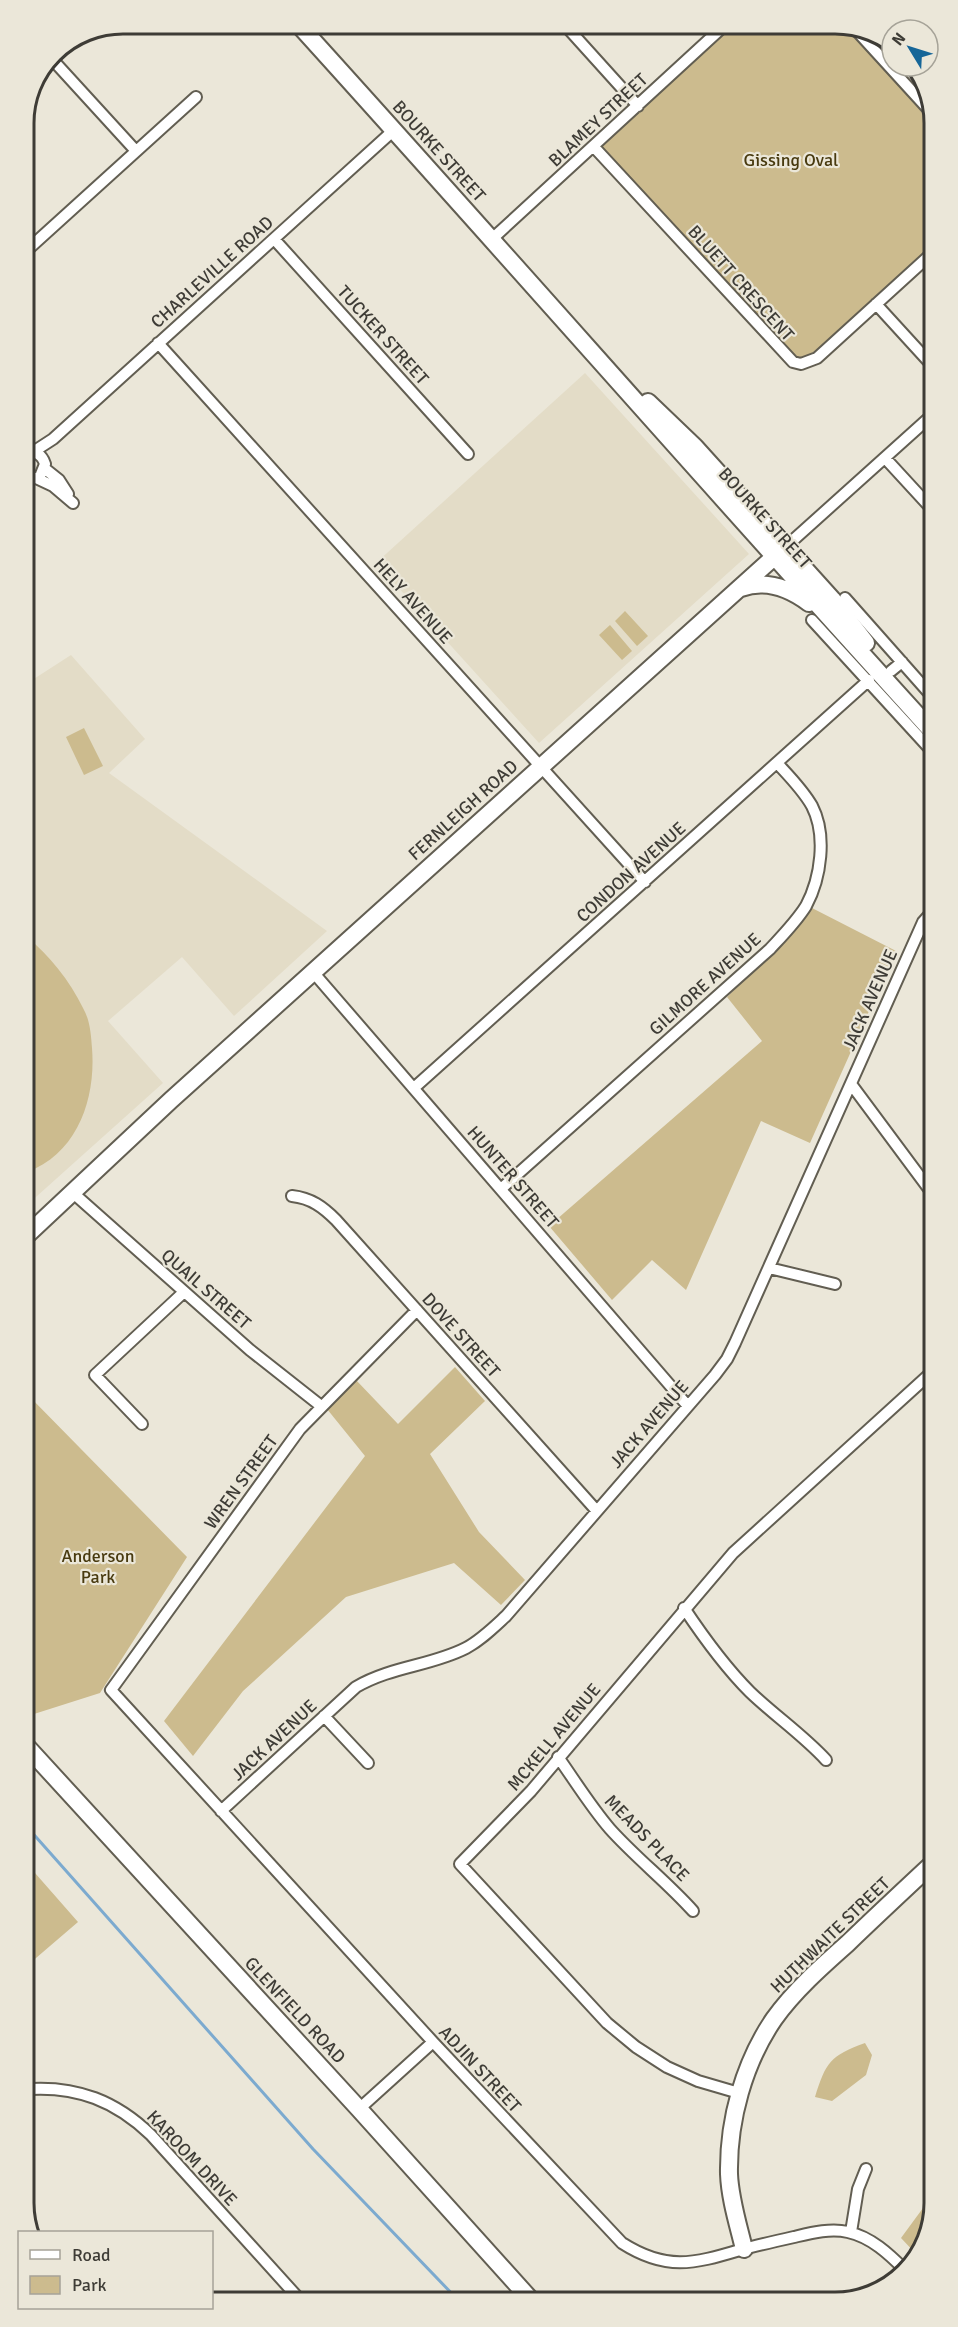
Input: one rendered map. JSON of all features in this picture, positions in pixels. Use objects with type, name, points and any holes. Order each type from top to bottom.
[{"type":"main road","name":"BOURKE STREET","points":[[307,34],[574,330],[660,430],[780,552],[832,599],[896,667],[924,706]]},
{"type":"main road","name":"BOURKE STREET","points":[[780,552],[850,640],[924,722]]},
{"type":"main road","name":"FERNLEIGH ROAD","points":[[34,1228],[313,972],[780,552]]},
{"type":"main road","points":[[736,591],[744,587],[763,584],[780,586],[817,609],[850,640]]},
{"type":"main road","name":"GLENFIELD ROAD","points":[[34,1755],[524,2292]]},
{"type":"main road","name":"HUTHWAITE STREET","points":[[744,2249],[732,2201],[729,2175],[730,2141],[739,2093],[756,2049],[775,2019],[798,1990],[924,1871]]},
{"type":"street","points":[[574,35],[638,106]]},
{"type":"street","name":"BLAMEY STREET","points":[[492,239],[714,35]]},
{"type":"street","points":[[865,40],[921,101]]},
{"type":"street","points":[[57,65],[136,152]]},
{"type":"street","points":[[35,242],[196,97]]},
{"type":"street","name":"CHARLEVILLE ROAD","points":[[35,448],[53,439],[394,130]]},
{"type":"street","name":"BLUETT CRESCENT","points":[[594,147],[793,362],[801,364],[817,358],[924,262]]},
{"type":"street","name":"TUCKER STREET","points":[[274,239],[468,454]]},
{"type":"street","points":[[876,304],[924,356]]},
{"type":"street","name":"HELY AVENUE","points":[[158,343],[645,882]]},
{"type":"street","name":"FERNLEIGH ROAD","points":[[780,552],[924,422]]},
{"type":"street","name":"CHARLEVILLE ROAD","points":[[35,473],[44,464],[53,439]]},
{"type":"street","points":[[35,458],[59,480],[73,503],[53,486],[35,479]]},
{"type":"street","points":[[885,458],[924,500]]},
{"type":"street","name":"BOURKE STREET","points":[[845,598],[896,667],[924,689]]},
{"type":"street","points":[[812,620],[924,742]]},
{"type":"street","name":"CONDON AVENUE","points":[[415,1088],[869,680]]},
{"type":"street","name":"GILMORE AVENUE","points":[[502,1188],[770,949],[806,906],[820,861],[818,823],[813,807],[777,763]]},
{"type":"street","name":"JACK AVENUE","points":[[221,1811],[357,1687],[374,1677],[447,1656],[487,1634],[506,1616],[727,1359],[924,921]]},
{"type":"street","name":"HUNTER STREET","points":[[313,972],[502,1188],[687,1405]]},
{"type":"street","points":[[851,1084],[924,1182]]},
{"type":"street","name":"QUAIL STREET","points":[[72,1192],[250,1350],[321,1406]]},
{"type":"street","name":"DOVE STREET","points":[[292,1196],[310,1199],[327,1212],[596,1510]]},
{"type":"street","points":[[769,1268],[835,1284]]},
{"type":"street","points":[[142,1424],[95,1375],[184,1292]]},
{"type":"street","name":"WREN STREET","points":[[111,1690],[286,1447],[321,1406],[417,1310]]},
{"type":"street","name":"MCKELL AVENUE","points":[[739,2093],[667,2067],[636,2047],[607,2023],[460,1864],[531,1791],[733,1553],[924,1379]]},
{"type":"street","points":[[684,1608],[725,1664],[748,1690],[806,1738],[826,1760]]},
{"type":"street","name":"ADJIN STREET","points":[[111,1690],[433,2042],[622,2243],[637,2253],[658,2261],[679,2264],[701,2261],[816,2232],[837,2230],[851,2232],[881,2247],[899,2264]]},
{"type":"street","points":[[324,1716],[368,1763]]},
{"type":"street","name":"MEADS PLACE","points":[[558,1757],[610,1828],[693,1911]]},
{"type":"street","points":[[359,2109],[433,2042]]},
{"type":"street","name":"KAROOM DRIVE","points":[[34,2090],[63,2089],[80,2092],[127,2114],[151,2135],[293,2292]]},
{"type":"street","points":[[851,2232],[858,2188],[866,2169]]},
{"type":"shaded area","points":[[585,373],[749,554],[539,743],[376,563]]},
{"type":"shaded area","points":[[71,655],[145,739],[109,773],[327,931],[234,1016],[182,957],[108,1021],[163,1083],[34,1198],[35,678]]},
{"type":"green space","name":"Gissing Oval","points":[[714,35],[840,35],[863,39],[880,56],[880,78],[900,78],[921,101],[922,106],[924,261],[876,304],[801,364],[594,147]]},
{"type":"green space","points":[[625,611],[648,636],[637,646],[615,621]]},
{"type":"green space","points":[[610,625],[632,651],[622,660],[599,635]]},
{"type":"green space","points":[[84,728],[103,766],[84,775],[66,737]]},
{"type":"green space","points":[[812,908],[896,951],[810,1143],[761,1121],[686,1290],[652,1260],[612,1300],[549,1226],[762,1041],[727,997],[785,940]]},
{"type":"green space","points":[[35,944],[72,988],[89,1022],[92,1048],[91,1086],[80,1122],[71,1138],[45,1163],[34,1168]]},
{"type":"green space","points":[[455,1367],[485,1401],[430,1454],[479,1532],[525,1580],[501,1605],[454,1563],[346,1597],[243,1691],[193,1756],[164,1721],[365,1456],[327,1409],[356,1380],[398,1424]]},
{"type":"green space","name":"Anderson Park","points":[[34,1402],[187,1557],[100,1693],[34,1714]]},
{"type":"green space","points":[[34,1872],[78,1922],[34,1960]]},
{"type":"green space","points":[[865,2043],[872,2055],[866,2075],[832,2101],[815,2097],[826,2068],[831,2062],[844,2052]]},
{"type":"green space","points":[[924,2207],[919,2232],[911,2248],[901,2238]]},
{"type":"waterway","points":[[34,1835],[313,2149],[450,2292]]}]
